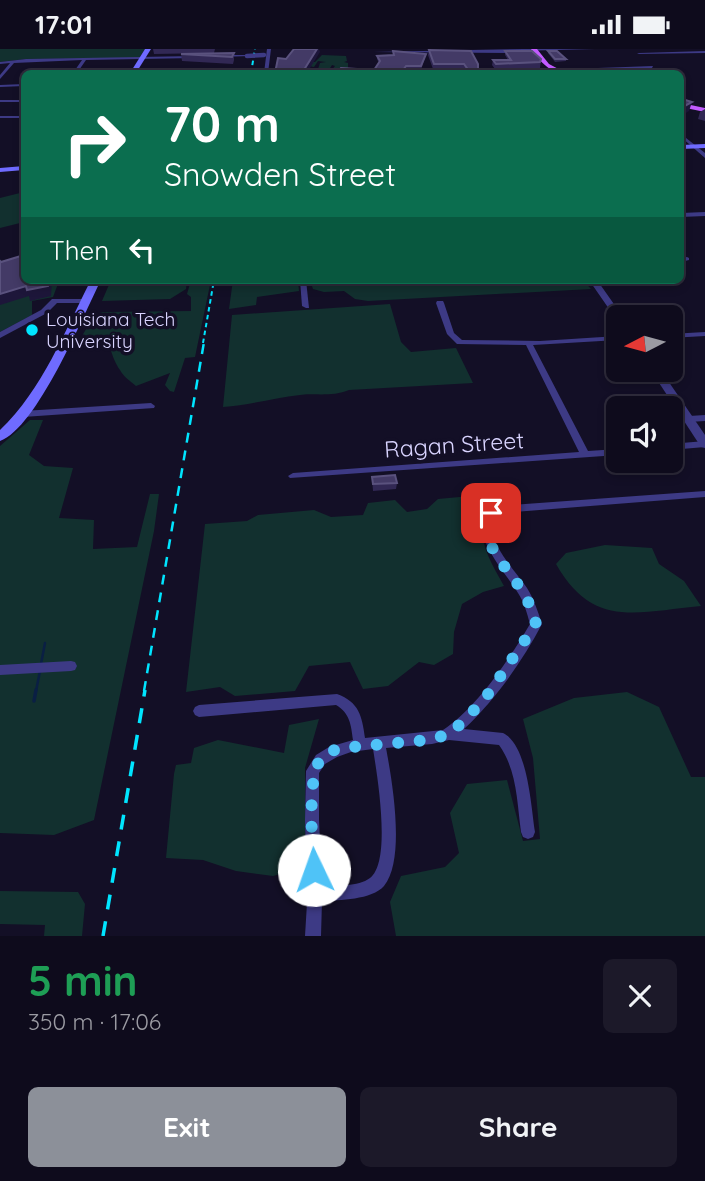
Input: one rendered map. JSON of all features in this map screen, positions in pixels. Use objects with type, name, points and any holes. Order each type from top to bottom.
[{"type":"main road","points":[[136,70],[148,49]]},
{"type":"main road","points":[[534,50],[547,65],[556,70]]},
{"type":"main road","points":[[684,105],[703,108]]},
{"type":"main road","points":[[684,147],[705,146]]},
{"type":"main road","points":[[0,170],[21,168]]},
{"type":"main road","points":[[0,437],[23,414],[48,377],[94,284]]},
{"type":"street","points":[[417,51],[375,52],[593,49]]},
{"type":"street","points":[[597,70],[652,67],[633,49]]},
{"type":"street","points":[[191,70],[198,57],[198,50]]},
{"type":"street","points":[[639,54],[704,53]]},
{"type":"street","points":[[212,56],[268,54]]},
{"type":"street","points":[[0,63],[26,59],[198,57]]},
{"type":"street","points":[[77,70],[85,59]]},
{"type":"street","points":[[1,76],[12,63]]},
{"type":"street","points":[[0,86],[21,85]]},
{"type":"street","points":[[0,101],[21,100]]},
{"type":"street","points":[[0,117],[21,117]]},
{"type":"street","points":[[684,138],[705,156]]},
{"type":"street","points":[[684,215],[705,214]]},
{"type":"street","points":[[303,284],[306,306]]},
{"type":"street","points":[[596,284],[611,305]]},
{"type":"street","points":[[0,335],[13,325],[47,310],[55,301],[85,301]]},
{"type":"street","points":[[440,303],[451,334],[460,342],[606,339]]},
{"type":"street","points":[[683,329],[705,328]]},
{"type":"street","points":[[683,335],[705,334]]},
{"type":"street","points":[[528,342],[585,455]]},
{"type":"street","points":[[664,382],[705,444],[683,446]]},
{"type":"street","points":[[23,414],[151,406]]},
{"type":"street","points":[[689,419],[705,418]]},
{"type":"street","name":"Ragan Street","points":[[293,476],[606,453]]},
{"type":"street","points":[[450,734],[484,700],[536,624],[524,593],[494,549],[486,532],[487,519],[491,513],[499,510],[705,494]]},
{"type":"street","points":[[0,670],[71,666]]},
{"type":"street","points":[[199,711],[337,699],[346,702],[353,711],[360,745]]},
{"type":"street","points":[[313,936],[315,894],[311,815],[314,769],[326,753],[360,745],[427,740],[450,734],[503,739],[512,749],[519,770],[528,832]]},
{"type":"street","points":[[315,894],[365,888],[378,881],[386,866],[388,818],[379,744]]},
{"type":"green space","points":[[0,49],[145,49],[139,58],[26,59],[0,62]]},
{"type":"green space","points":[[322,55],[346,56],[347,61],[344,62],[348,63],[348,70],[332,70],[335,66],[332,65],[329,70],[318,70],[320,63],[326,62],[318,61],[314,67],[308,66],[310,62],[315,62]]},
{"type":"green space","points":[[21,193],[21,223],[0,228],[0,198]]},
{"type":"green space","points":[[0,260],[21,278],[21,284],[58,284],[53,297],[32,301],[32,315],[0,332]]},
{"type":"green space","points":[[109,284],[187,284],[186,289],[170,299],[102,301]]},
{"type":"green space","points":[[190,284],[210,284],[195,357],[185,358],[174,392],[165,385],[170,373],[136,386],[121,372],[106,342],[82,336],[95,314],[103,312],[191,311],[191,297],[187,294]]},
{"type":"green space","points":[[232,284],[298,284],[299,291],[257,297],[256,305],[229,309]]},
{"type":"green space","points":[[311,284],[587,284],[591,289],[368,301],[355,299],[344,291],[324,292],[313,289]]},
{"type":"green space","points":[[390,304],[401,342],[411,352],[456,348],[473,383],[349,390],[223,407],[232,315]]},
{"type":"green space","points":[[30,420],[43,420],[29,455],[44,466],[73,468],[59,518],[94,520],[93,549],[137,547],[150,494],[159,494],[154,531],[94,820],[54,835],[0,833],[0,446]]},
{"type":"green space","points":[[492,494],[493,504],[484,509],[483,540],[504,586],[483,592],[462,604],[454,632],[453,654],[434,665],[419,662],[388,686],[363,689],[350,662],[309,666],[295,691],[235,696],[220,687],[186,692],[205,524],[247,521],[258,515],[314,510],[331,517],[363,515],[368,503],[395,500],[407,512],[427,509],[438,499]]},
{"type":"green space","points":[[605,545],[652,548],[659,564],[684,581],[701,606],[618,612],[585,599],[570,585],[556,564],[566,553]]},
{"type":"green space","points":[[627,692],[659,707],[691,777],[705,777],[705,936],[396,936],[390,902],[401,876],[445,867],[459,853],[450,813],[467,784],[507,780],[523,841],[540,839],[533,758],[523,719],[574,698]]},
{"type":"green space","points":[[319,719],[305,768],[305,867],[273,876],[236,871],[203,860],[166,858],[176,765],[191,763],[194,748],[218,740],[284,753],[289,725]]},
{"type":"green space","points":[[0,891],[78,892],[85,904],[82,936],[44,936],[45,925],[0,924]]},
{"type":"building","points":[[294,49],[317,49],[304,70],[276,70],[278,58],[286,59]]},
{"type":"building","points":[[429,50],[471,51],[478,70],[468,70],[464,64],[434,64]]},
{"type":"building","points":[[393,51],[426,54],[421,66],[406,66],[403,70],[374,70],[380,61],[377,56],[394,55]]},
{"type":"building","points":[[505,51],[532,51],[541,59],[540,62],[496,64],[493,60],[511,60]]},
{"type":"building","points":[[548,51],[557,51],[566,59],[555,59]]},
{"type":"building","points":[[234,53],[232,57],[181,54]]},
{"type":"building","points":[[341,68],[374,70],[339,70]]},
{"type":"building","points":[[21,256],[21,284],[48,286],[27,290],[26,286],[0,294],[1,262]]},
{"type":"building","points":[[395,475],[397,483],[373,484],[372,477]]},
{"type":"waterway","points":[[41,664],[45,643]]},
{"type":"waterway","points":[[36,691],[40,671]]},
{"type":"waterway","points":[[34,701],[36,690]]},
{"type":"railway","points":[[252,70],[255,49]]},
{"type":"railway","points":[[203,343],[213,284]]},
{"type":"railway","points":[[144,691],[204,342]]},
{"type":"railway","points":[[103,936],[145,690]]},
{"type":"place","name":"Louisiana Tech University","points":[[32,330]]},
{"type":"route","points":[[314,870],[311,815],[314,769],[326,753],[341,748],[427,740],[450,734],[484,700],[529,638],[536,624],[524,593],[494,549],[486,532],[487,519],[491,513]]}]
